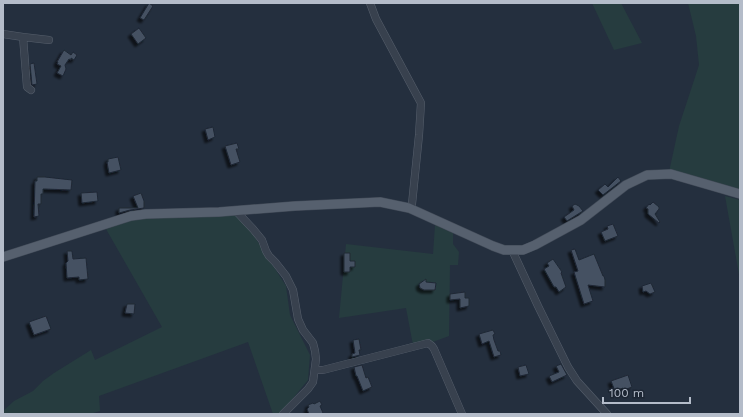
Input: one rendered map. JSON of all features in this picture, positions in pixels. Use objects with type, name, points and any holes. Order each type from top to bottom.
[{"type":"main road","points":[[3,257],[130,216],[146,214],[188,214],[295,206],[380,202],[409,208],[504,250],[523,250],[536,245],[581,220],[626,185],[647,175],[671,174],[740,194]]},
{"type":"street","points":[[370,3],[376,18],[421,103],[419,143],[412,204],[409,208]]},
{"type":"street","points":[[3,34],[49,40]]},
{"type":"street","points":[[23,37],[27,87],[31,90]]},
{"type":"street","points":[[236,211],[262,240],[269,256],[286,276],[293,290],[298,319],[303,330],[313,344],[316,359],[313,382],[301,397],[283,414]]},
{"type":"street","points":[[512,250],[568,367],[577,381],[607,414]]},
{"type":"street","points":[[315,369],[320,371],[428,343],[434,349],[462,414]]},
{"type":"green space","points":[[592,3],[621,3],[642,43],[614,50]]},
{"type":"green space","points":[[688,3],[740,3],[740,194],[669,172],[679,126],[699,65],[696,36]]},
{"type":"green space","points":[[725,196],[740,200],[740,280]]},
{"type":"green space","points":[[236,215],[251,231],[286,286],[290,315],[310,355],[308,380],[280,414],[273,414],[248,342],[99,396],[100,411],[90,414],[3,414],[3,411],[14,401],[33,391],[54,373],[91,350],[95,360],[162,327],[106,229],[138,218]]},
{"type":"green space","points":[[435,225],[453,233],[453,244],[459,252],[458,265],[450,265],[449,336],[430,343],[413,345],[406,308],[339,318],[346,244],[433,254]]},
{"type":"building","points":[[149,3],[153,6],[144,20],[140,18]]},
{"type":"building","points":[[139,28],[146,38],[138,44],[131,34]]},
{"type":"building","points":[[64,50],[71,55],[73,52],[77,55],[74,60],[71,58],[71,60],[69,59],[65,65],[66,69],[63,76],[57,73],[61,66],[57,64],[57,62]]},
{"type":"building","points":[[34,63],[37,84],[32,85],[30,64]]},
{"type":"building","points":[[213,127],[215,137],[208,140],[205,129]]},
{"type":"building","points":[[237,143],[239,149],[236,149],[240,162],[231,165],[225,146]]},
{"type":"building","points":[[118,157],[121,170],[109,173],[107,162],[108,159]]},
{"type":"building","points":[[37,177],[72,180],[71,190],[43,189],[43,194],[41,194],[41,204],[38,204],[39,216],[34,217],[35,181],[37,181]]},
{"type":"building","points":[[618,177],[621,181],[603,195],[598,190],[605,184],[608,187]]},
{"type":"building","points":[[97,192],[98,201],[82,203],[81,193]]},
{"type":"building","points":[[141,193],[144,201],[144,208],[119,213],[119,208],[138,208],[133,196]]},
{"type":"building","points":[[653,202],[659,207],[655,214],[660,222],[659,223],[648,214],[648,209],[646,208]]},
{"type":"building","points":[[575,204],[583,211],[567,221],[564,217],[574,210],[572,206]]},
{"type":"building","points":[[613,224],[618,236],[605,241],[601,232],[608,229],[607,226]]},
{"type":"building","points":[[575,249],[579,260],[594,254],[605,280],[605,287],[588,285],[593,301],[584,304],[574,272],[578,271],[571,250]]},
{"type":"building","points":[[67,251],[72,251],[73,259],[86,258],[88,279],[79,280],[79,277],[67,278]]},
{"type":"building","points":[[344,253],[350,253],[350,261],[355,261],[355,267],[350,267],[350,272],[344,272]]},
{"type":"building","points":[[553,259],[562,272],[561,273],[566,287],[559,292],[556,287],[554,287],[544,269],[549,266],[547,263]]},
{"type":"building","points":[[426,279],[426,282],[436,283],[435,290],[424,290],[420,288],[419,284]]},
{"type":"building","points":[[651,283],[655,292],[650,294],[646,291],[643,292],[642,286]]},
{"type":"building","points":[[465,292],[465,298],[469,298],[469,306],[460,308],[460,299],[450,300],[450,294]]},
{"type":"building","points":[[127,304],[135,304],[134,314],[125,313]]},
{"type":"building","points":[[46,316],[51,329],[34,335],[29,322]]},
{"type":"building","points":[[493,330],[495,334],[493,335],[494,340],[501,355],[494,357],[489,341],[482,344],[479,334]]},
{"type":"building","points":[[359,339],[361,350],[359,350],[360,355],[352,357],[352,354],[355,353],[353,340]]},
{"type":"building","points":[[561,364],[567,375],[552,382],[549,376],[559,372],[556,366]]},
{"type":"building","points":[[362,365],[366,378],[368,377],[372,387],[363,391],[356,376],[354,367]]},
{"type":"building","points":[[526,365],[529,374],[520,376],[518,367]]},
{"type":"building","points":[[628,375],[632,387],[615,391],[611,381]]},
{"type":"building","points":[[320,401],[322,405],[320,406],[323,413],[309,414],[307,409],[309,407],[308,405]]}]
